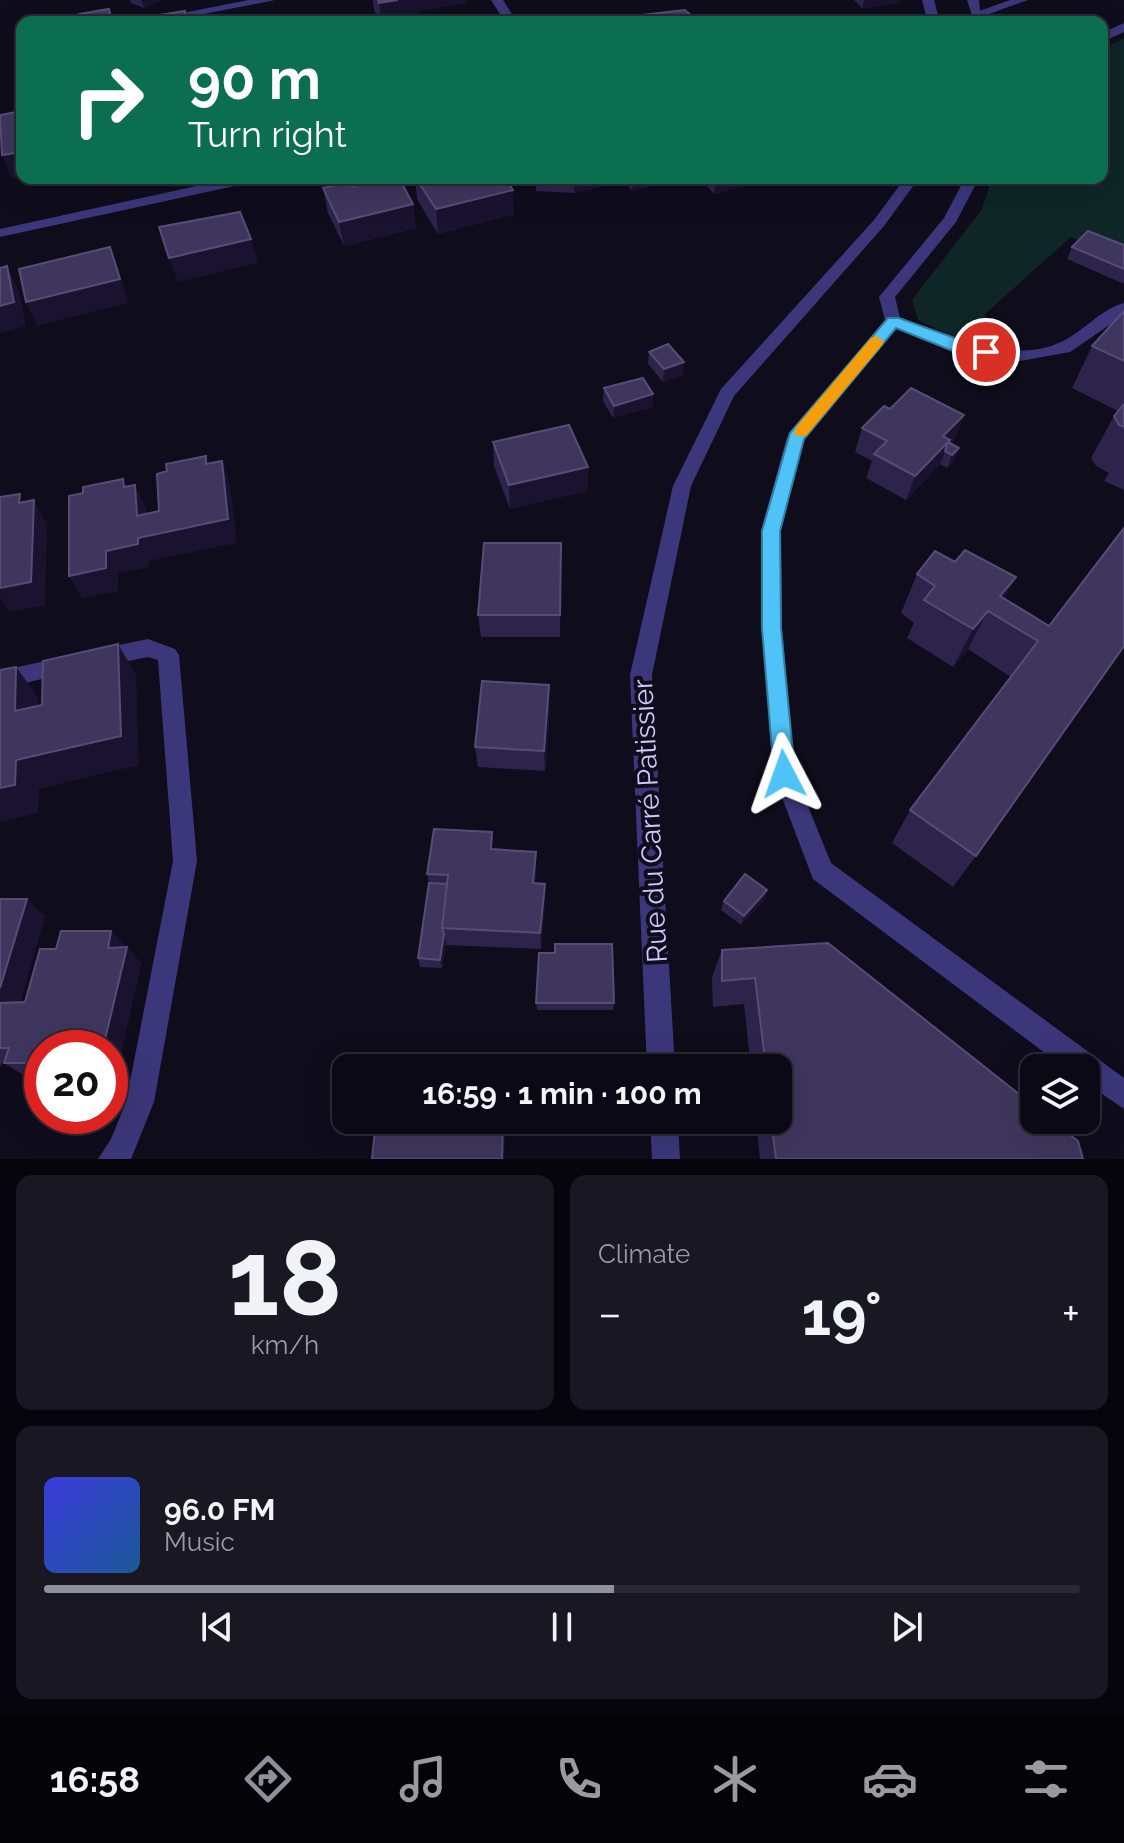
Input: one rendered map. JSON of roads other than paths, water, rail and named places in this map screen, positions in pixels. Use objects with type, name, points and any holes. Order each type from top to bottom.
[{"type":"street","points":[[177,16],[269,0]]},
{"type":"street","points":[[973,0],[977,15]]},
{"type":"street","points":[[974,16],[1022,0]]},
{"type":"street","points":[[0,233],[225,184]]},
{"type":"street","name":"Rue du Carré Patissier","points":[[660,1054],[641,675],[682,486],[727,393],[879,223],[910,184]]},
{"type":"street","points":[[893,321],[887,297],[951,219],[969,184]]},
{"type":"street","points":[[893,321],[959,348],[1014,356],[1064,348],[1124,308]]},
{"type":"street","points":[[893,321],[796,437],[771,531],[772,628],[784,774],[822,871],[1124,1095]]},
{"type":"street","points":[[0,680],[148,648],[168,655],[185,861],[140,1102],[121,1149],[112,1159]]},
{"type":"street","points":[[665,1134],[666,1159]]}]
